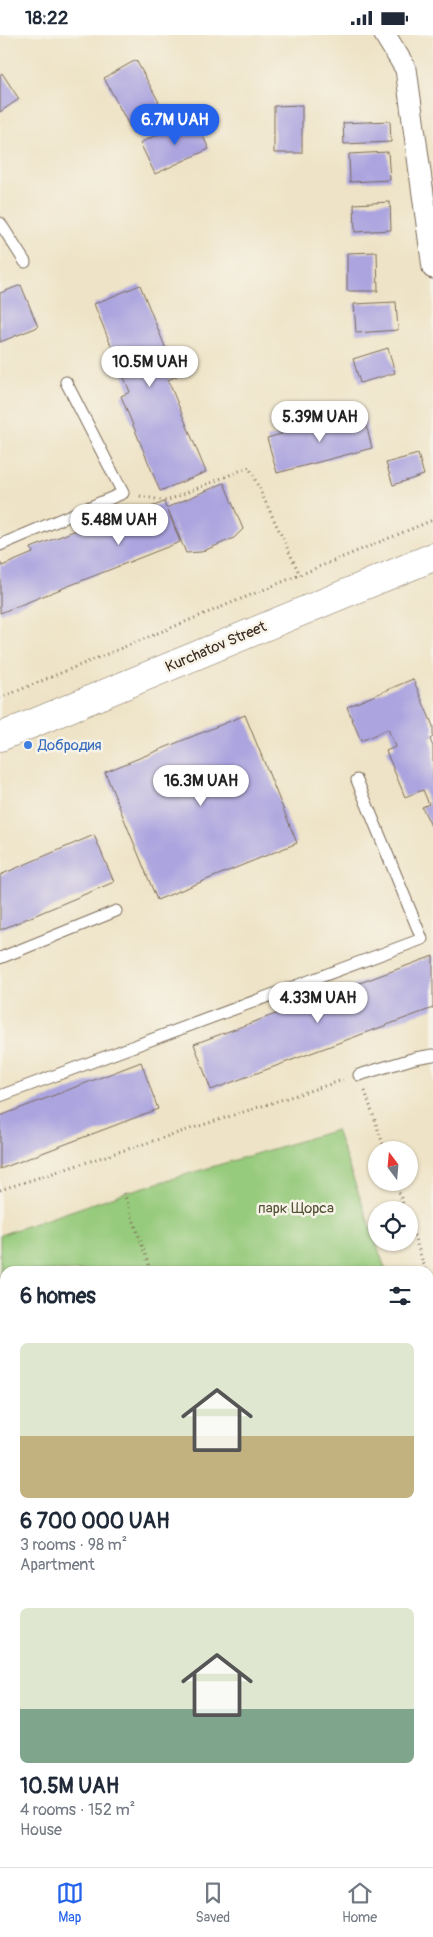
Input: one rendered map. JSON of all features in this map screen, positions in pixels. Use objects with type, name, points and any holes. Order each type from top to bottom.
[{"type":"main road","name":"Kurchatov Street","points":[[0,737],[433,557]]},
{"type":"street","points":[[385,35],[406,69],[433,269]]},
{"type":"lane","points":[[0,223],[25,262]]},
{"type":"lane","points":[[0,545],[123,493],[66,382]]},
{"type":"lane","points":[[0,1096],[422,939],[357,780]]},
{"type":"lane","points":[[0,958],[116,911]]},
{"type":"lane","points":[[359,1075],[415,1057],[433,1055]]},
{"type":"path","points":[[123,493],[166,501],[249,467],[300,575]]},
{"type":"path","points":[[0,698],[433,520]]},
{"type":"path","points":[[0,1190],[359,1075],[381,1141]]},
{"type":"path","points":[[124,1193],[150,1266]]},
{"type":"path","points":[[418,1247],[424,1266]]},
{"type":"green space","name":"парк Щорса","points":[[336,1130],[368,1220],[368,1251],[379,1251],[384,1266],[0,1266],[0,1235],[124,1193]]},
{"type":"building","points":[[136,60],[166,115],[133,133],[104,78]]},
{"type":"building","points":[[2,73],[19,99],[0,112],[0,75]]},
{"type":"building","points":[[302,105],[302,153],[274,153],[274,106]]},
{"type":"building","points":[[194,117],[209,149],[155,174],[140,143]]},
{"type":"building","points":[[390,121],[391,142],[344,144],[343,123]]},
{"type":"building","points":[[388,152],[390,180],[350,182],[349,154]]},
{"type":"building","points":[[390,202],[391,230],[355,232],[354,204]]},
{"type":"building","points":[[377,252],[378,291],[347,291],[347,253]]},
{"type":"building","points":[[21,285],[38,327],[0,342],[0,293]]},
{"type":"building","points":[[140,285],[177,376],[168,380],[206,472],[160,491],[121,396],[130,392],[94,304]]},
{"type":"building","points":[[396,302],[398,330],[356,333],[354,304]]},
{"type":"building","points":[[388,348],[395,373],[360,383],[353,359]]},
{"type":"building","points":[[363,412],[372,448],[277,473],[267,438]]},
{"type":"building","points":[[418,454],[424,475],[393,485],[386,463]]},
{"type":"building","points":[[224,483],[243,529],[234,538],[201,552],[186,553],[168,510],[180,542],[0,613],[0,562],[2,566],[33,553],[31,548],[94,523],[96,529],[104,526],[106,532],[129,522],[126,517],[164,502],[166,508]]},
{"type":"building","points":[[413,679],[433,726],[433,737],[430,739],[433,747],[433,830],[422,807],[429,804],[423,790],[405,797],[386,751],[395,747],[388,729],[361,741],[347,707]]},
{"type":"building","points":[[245,715],[297,843],[157,900],[105,772]]},
{"type":"building","points":[[94,835],[114,882],[0,930],[0,875]]},
{"type":"building","points":[[433,956],[433,1008],[211,1090],[194,1044]]},
{"type":"building","points":[[141,1062],[158,1109],[0,1169],[0,1116]]},
{"type":"place","name":"Добродия","points":[[28,745]]}]
